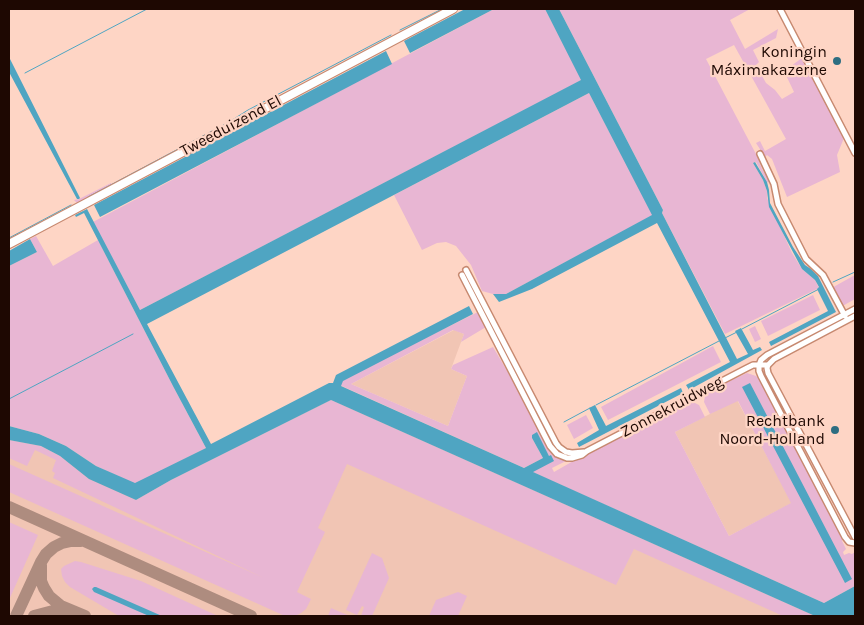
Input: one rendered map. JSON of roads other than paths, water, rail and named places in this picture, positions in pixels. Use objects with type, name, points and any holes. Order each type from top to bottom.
[{"type":"street","name":"Tweeduizend El","points":[[9,244],[453,9]]},
{"type":"street","points":[[780,9],[855,153]]},
{"type":"street","points":[[760,154],[774,184],[778,204],[802,251],[810,263],[823,275],[847,321]]},
{"type":"street","name":"Zonnekruidweg","points":[[464,273],[553,450],[563,457],[572,458],[582,455],[753,365],[768,365]]},
{"type":"street","name":"Zonnekruidweg","points":[[758,365],[767,355],[855,309]]},
{"type":"street","points":[[855,316],[774,359],[767,368],[855,537]]},
{"type":"street","points":[[758,365],[761,376],[845,537],[849,542],[855,544]]},
{"type":"water","points":[[465,9],[494,9],[410,53],[404,41]]},
{"type":"water","points":[[545,9],[559,9],[663,210],[662,213],[737,359],[748,354],[735,331],[741,328],[753,350],[760,347],[762,350],[689,390],[686,385],[730,362],[657,223],[532,289],[499,302],[493,294],[506,294],[652,215],[589,93],[147,324],[211,444],[329,383],[333,383],[336,375],[469,306],[473,314],[343,381],[341,386],[524,468],[543,458],[532,438],[532,435],[537,432],[549,456],[551,455],[554,461],[533,472],[824,603],[855,586],[855,616],[815,616],[331,400],[171,480],[136,500],[89,479],[60,456],[41,446],[9,440],[9,426],[39,434],[66,446],[96,466],[135,483],[206,448],[84,213],[76,217],[75,215],[87,209],[140,310],[581,80]]},
{"type":"water","points":[[386,51],[392,64],[100,217],[94,205]]},
{"type":"water","points":[[9,57],[79,199],[77,199],[9,72]]},
{"type":"water","points":[[755,162],[767,182],[770,203],[793,247],[805,265],[818,276],[836,312],[771,346],[769,342],[828,311],[817,289],[819,287],[815,280],[802,269],[769,207],[767,191],[753,163]]},
{"type":"water","points":[[30,239],[37,252],[9,266],[9,251]]},
{"type":"water","points":[[750,383],[852,579],[845,583],[742,387]]},
{"type":"water","points":[[681,388],[683,393],[579,447],[577,443],[599,430],[589,408],[595,405],[606,426]]},
{"type":"water","points":[[94,587],[162,616],[149,616],[94,592],[92,589]]},
{"type":"waterway","points":[[25,73],[147,9]]},
{"type":"waterway","points":[[400,30],[442,9]]},
{"type":"waterway","points":[[88,197],[391,35]]},
{"type":"waterway","points":[[9,238],[71,205]]},
{"type":"waterway","points":[[833,282],[855,272]]},
{"type":"waterway","points":[[742,329],[819,289]]},
{"type":"waterway","points":[[725,338],[737,332]]},
{"type":"waterway","points":[[9,399],[133,334]]},
{"type":"waterway","points":[[596,405],[719,341]]},
{"type":"waterway","points":[[564,422],[590,408]]},
{"type":"place","name":"Koningin Máximakazerne","points":[[837,61]]},
{"type":"place","name":"Rechtbank Noord-Holland","points":[[835,430]]}]
